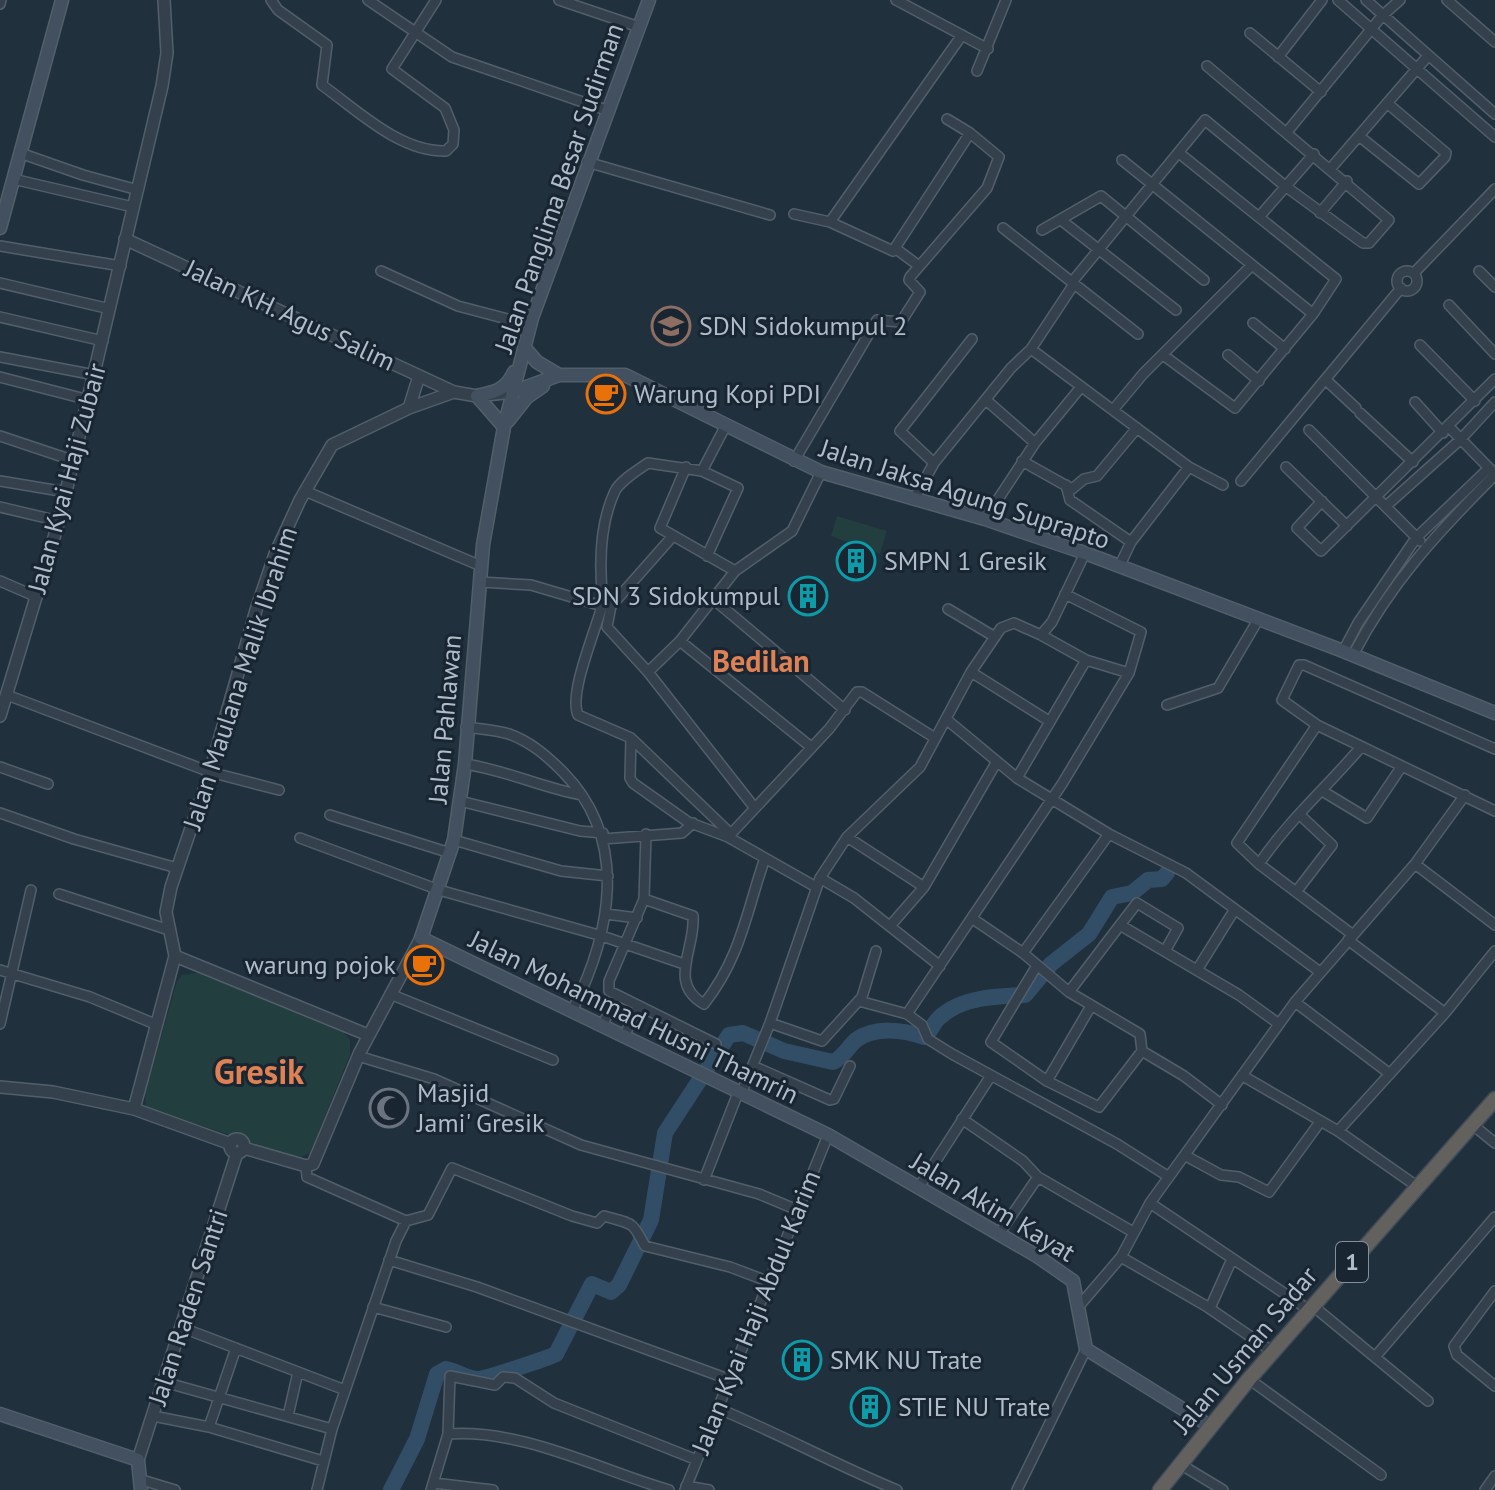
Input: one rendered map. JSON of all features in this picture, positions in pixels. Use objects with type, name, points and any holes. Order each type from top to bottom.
[{"type":"highway","name":"Jalan Usman Sadar","points":[[1160,1490],[1249,1379],[1495,1099]]},
{"type":"main road","points":[[0,228],[62,0]]},
{"type":"main road","name":"Jalan Panglima Besar Sudirman","points":[[513,392],[530,325],[606,110],[649,0]]},
{"type":"main road","points":[[524,347],[537,362],[559,375],[527,397],[504,427],[477,396],[507,386],[524,347]]},
{"type":"main road","name":"Jalan Jaksa Agung Suprapto","points":[[513,392],[559,375],[625,375],[821,472],[985,519],[1085,553],[1348,653],[1495,713]]},
{"type":"main road","name":"Jalan Pahlawan","points":[[421,938],[452,847],[460,801],[481,566],[504,427],[513,392]]},
{"type":"main road","name":"Jalan Mohammad Husni Thamrin","points":[[421,938],[828,1135]]},
{"type":"main road","name":"Jalan Akim Kayat","points":[[828,1135],[999,1234],[1071,1280],[1086,1349]]},
{"type":"main road","points":[[1086,1349],[1210,1426]]},
{"type":"main road","points":[[0,1414],[138,1460],[142,1485]]},
{"type":"street","name":"Jalan Kyai Haji Zubair","points":[[1,711],[59,521],[121,266],[167,53],[164,0]]},
{"type":"street","points":[[271,0],[278,10],[327,45],[322,85],[404,141],[429,151],[446,151],[453,144],[454,130],[445,108],[392,71],[436,0]]},
{"type":"street","points":[[368,0],[414,33],[460,60],[606,110]]},
{"type":"street","points":[[559,0],[639,27]]},
{"type":"street","points":[[896,0],[988,49]]},
{"type":"street","points":[[977,71],[1006,0]]},
{"type":"street","points":[[1278,57],[1322,0]]},
{"type":"street","points":[[1338,0],[1371,32],[1495,137]]},
{"type":"street","points":[[1366,0],[1495,116],[1486,128]]},
{"type":"street","points":[[1287,132],[1382,16],[1400,0]]},
{"type":"street","points":[[1447,0],[1495,42]]},
{"type":"street","points":[[1250,33],[1321,92]]},
{"type":"street","points":[[830,222],[962,35]]},
{"type":"street","points":[[1331,168],[1427,57]]},
{"type":"street","points":[[914,499],[934,463],[1031,349],[1073,283],[1208,120],[1285,186],[1366,244],[1389,220],[1347,181],[1207,66]]},
{"type":"street","points":[[1359,136],[1420,184],[1445,157],[1446,153],[1387,103]]},
{"type":"street","points":[[794,461],[877,320],[899,324],[920,292],[909,280],[987,188],[999,162],[999,157],[970,133],[947,119]]},
{"type":"street","points":[[794,214],[830,222],[893,251],[970,133]]},
{"type":"street","points":[[20,153],[138,190]]},
{"type":"street","points":[[1163,355],[1231,408],[1259,381],[1313,314],[1336,279],[1179,153]]},
{"type":"street","points":[[1259,217],[1314,154]]},
{"type":"street","points":[[1122,160],[1313,314]]},
{"type":"street","points":[[587,162],[770,215]]},
{"type":"street","points":[[13,179],[133,207]]},
{"type":"street","points":[[1320,213],[1347,181]]},
{"type":"street","points":[[1241,481],[1401,288],[1399,276],[1404,271],[1414,273],[1495,189]]},
{"type":"street","points":[[1042,230],[1098,196],[1204,280]]},
{"type":"street","points":[[1061,220],[1176,310]]},
{"type":"street","points":[[1003,228],[1138,334]]},
{"type":"street","name":"Jalan KH. Agus Salim","points":[[125,239],[454,392]]},
{"type":"street","points":[[0,246],[121,266]]},
{"type":"street","points":[[895,248],[919,266]]},
{"type":"street","points":[[1113,410],[1252,265]]},
{"type":"street","points":[[381,271],[458,306],[530,325]]},
{"type":"street","points":[[1479,271],[1495,287]]},
{"type":"street","points":[[0,283],[110,309]]},
{"type":"street","points":[[1449,305],[1495,354]]},
{"type":"street","points":[[0,317],[103,341]]},
{"type":"street","points":[[1253,323],[1285,349]]},
{"type":"street","points":[[934,463],[900,431],[972,339]]},
{"type":"street","points":[[1420,345],[1475,401]]},
{"type":"street","points":[[1031,349],[1189,467],[1223,485]]},
{"type":"street","points":[[1228,355],[1259,381]]},
{"type":"street","points":[[0,357],[95,375]]},
{"type":"street","points":[[409,408],[419,376]]},
{"type":"street","points":[[0,377],[89,400]]},
{"type":"street","points":[[1322,501],[1297,527],[1320,550],[1324,550],[1495,379]]},
{"type":"street","points":[[1326,380],[1413,462]]},
{"type":"street","points":[[985,519],[1035,443],[1081,387]]},
{"type":"street","points":[[454,392],[477,396],[513,392]]},
{"type":"street","name":"Jalan Maulana Malik Ibrahim","points":[[175,956],[166,912],[177,868],[210,772],[275,554],[305,491],[332,445],[409,408],[454,392]]},
{"type":"street","points":[[986,400],[1035,443]]},
{"type":"street","points":[[1415,402],[1461,439],[1493,472]]},
{"type":"street","points":[[1386,506],[1461,439],[1495,402]]},
{"type":"street","points":[[702,471],[725,427]]},
{"type":"street","points":[[1022,461],[1072,489],[1084,479],[1097,476],[1137,428]]},
{"type":"street","points":[[1309,430],[1425,546]]},
{"type":"street","points":[[0,436],[75,461]]},
{"type":"street","points":[[707,556],[738,488],[702,471],[648,463],[616,490],[599,563],[607,627],[648,672],[754,807]]},
{"type":"street","points":[[686,467],[659,525],[672,537],[735,571]]},
{"type":"street","points":[[1119,567],[1131,542],[1189,467]]},
{"type":"street","points":[[1286,467],[1347,526]]},
{"type":"street","points":[[648,672],[680,641],[735,571],[792,531],[821,472]]},
{"type":"street","points":[[1348,653],[1358,623],[1416,538],[1493,472]]},
{"type":"street","points":[[1348,653],[1425,546],[1493,472]]},
{"type":"street","points":[[0,481],[66,492]]},
{"type":"street","points":[[1066,485],[1070,500],[1131,542]]},
{"type":"street","points":[[305,491],[481,566]]},
{"type":"street","points":[[0,507],[59,521]]},
{"type":"street","points":[[672,537],[606,605],[582,672],[575,709],[587,722],[631,738],[729,836]]},
{"type":"street","points":[[1041,635],[1052,622],[1085,553]]},
{"type":"street","points":[[0,581],[37,597]]},
{"type":"street","points":[[480,582],[531,585],[606,605]]},
{"type":"street","points":[[907,1014],[1052,798],[1129,673],[1142,633],[1065,594]]},
{"type":"street","points":[[712,598],[845,710]]},
{"type":"street","points":[[948,609],[995,637]]},
{"type":"street","points":[[1167,705],[1218,688],[1258,620]]},
{"type":"street","points":[[704,1180],[764,1041],[818,883],[847,837],[920,767],[971,672],[995,637],[1008,623],[1041,635],[1086,660],[1129,673]]},
{"type":"street","points":[[680,641],[811,747]]},
{"type":"street","points":[[1017,778],[1086,660]]},
{"type":"street","points":[[1494,809],[1317,725],[1282,700],[1299,665],[1304,665],[1495,749]]},
{"type":"street","points":[[971,672],[1049,721]]},
{"type":"street","points":[[729,836],[845,710],[857,692],[862,692],[935,738]]},
{"type":"street","points":[[7,695],[210,772],[279,790]]},
{"type":"street","points":[[946,719],[1017,778],[1109,834],[1186,873],[1320,972]]},
{"type":"street","points":[[1317,725],[1237,843],[1445,1013]]},
{"type":"street","points":[[466,727],[509,734],[540,749],[582,795],[603,836],[608,876],[606,914],[591,970],[572,1011]]},
{"type":"street","points":[[631,738],[631,781],[693,823],[729,836],[765,858],[818,883],[890,926],[940,966]]},
{"type":"street","points":[[1259,864],[1282,830],[1324,792],[1361,747]]},
{"type":"street","points":[[890,926],[924,887],[996,763]]},
{"type":"street","points":[[465,764],[501,770],[555,790],[582,795]]},
{"type":"street","points":[[1324,792],[1367,818],[1402,766]]},
{"type":"street","points":[[0,767],[48,784]]},
{"type":"street","points":[[1079,1306],[1121,1257],[1150,1203],[1295,1002],[1415,864],[1465,795]]},
{"type":"street","points":[[460,801],[603,836],[682,833],[693,823]]},
{"type":"street","points":[[0,813],[177,868]]},
{"type":"street","points":[[1296,892],[1332,845],[1299,814]]},
{"type":"street","points":[[330,815],[561,871],[608,876]]},
{"type":"street","points":[[646,834],[644,899],[609,981],[609,991],[716,1044]]},
{"type":"street","points":[[1023,953],[1109,834]]},
{"type":"street","points":[[847,837],[924,887]]},
{"type":"street","points":[[300,838],[439,890],[602,936],[684,964]]},
{"type":"street","points":[[644,899],[693,916],[683,978],[689,991],[704,1004],[742,940],[749,903],[765,858]]},
{"type":"street","points":[[1415,864],[1495,925]]},
{"type":"street","points":[[0,1024],[5,971],[31,890]]},
{"type":"street","points":[[59,894],[169,930]]},
{"type":"street","points":[[1069,992],[1137,903],[1178,928],[1165,951]]},
{"type":"street","points":[[1197,970],[1235,909]]},
{"type":"street","points":[[606,914],[637,918]]},
{"type":"street","points":[[973,919],[1023,953],[1069,992],[1140,1034],[1142,1051],[1101,1107],[1047,1081],[991,1040],[1037,967]]},
{"type":"street","points":[[1120,925],[1197,970],[1279,1024]]},
{"type":"street","name":"Jalan Pahlawan","points":[[306,1166],[316,1161],[358,1056],[421,938]]},
{"type":"street","points":[[770,1023],[822,1041],[859,1001],[876,951]]},
{"type":"street","points":[[134,1109],[175,956],[368,1035]]},
{"type":"street","points":[[1338,1131],[1493,958]]},
{"type":"street","points":[[591,970],[609,981]]},
{"type":"street","points":[[5,971],[90,997],[155,1024]]},
{"type":"street","points":[[390,994],[553,1060]]},
{"type":"street","points":[[602,1026],[617,996]]},
{"type":"street","points":[[859,1001],[907,1014],[922,1025],[928,1039],[990,1077],[1117,1144],[1169,1177]]},
{"type":"street","points":[[1295,1002],[1390,1074]]},
{"type":"street","points":[[624,1036],[639,1006]]},
{"type":"street","points":[[1047,1081],[1091,1006]]},
{"type":"street","points":[[1142,1051],[1184,1076],[1222,1105]]},
{"type":"street","points":[[358,1056],[434,1079],[581,1145],[759,1194],[795,1209]]},
{"type":"street","points":[[753,1066],[830,1100],[834,1099],[850,1066]]},
{"type":"street","points":[[1243,1076],[1338,1131],[1418,1187]]},
{"type":"street","points":[[919,1187],[990,1077]]},
{"type":"street","points":[[0,1087],[53,1092],[134,1109],[237,1149],[306,1166],[307,1177],[406,1221],[428,1215],[454,1168],[572,1216],[597,1223],[604,1216],[634,1225],[642,1240],[767,1281]]},
{"type":"street","points":[[962,1119],[1023,1161],[1038,1177],[1133,1232]]},
{"type":"street","points":[[1186,1156],[1221,1175],[1239,1177],[1269,1192],[1320,1122]]},
{"type":"street","points":[[1473,1125],[1495,1143]]},
{"type":"street","name":"Jalan Kyai Haji Abdul Karim","points":[[686,1488],[795,1209],[828,1135]]},
{"type":"street","name":"Jalan Raden Santri","points":[[138,1460],[183,1328],[237,1149]]},
{"type":"street","points":[[999,1234],[1038,1177]]},
{"type":"street","points":[[1150,1203],[1311,1308],[1428,1401]]},
{"type":"street","points":[[1375,1357],[1495,1217]]},
{"type":"street","points":[[317,1490],[332,1429],[389,1260],[406,1221]]},
{"type":"street","points":[[1121,1257],[1206,1306],[1273,1352]]},
{"type":"street","points":[[1206,1306],[1211,1306],[1232,1259]]},
{"type":"street","points":[[389,1260],[425,1269],[728,1379]]},
{"type":"street","points":[[1495,1291],[1454,1346],[1457,1355],[1495,1386]]},
{"type":"street","points":[[373,1307],[446,1327]]},
{"type":"street","points":[[183,1328],[345,1390]]},
{"type":"street","points":[[209,1427],[236,1348]]},
{"type":"street","points":[[1017,1490],[1086,1349]]},
{"type":"street","points":[[288,1416],[298,1372]]},
{"type":"street","points":[[493,1490],[432,1487],[448,1434],[447,1378],[455,1376],[495,1385],[503,1377],[515,1378],[554,1403],[697,1460]]},
{"type":"street","points":[[1249,1379],[1381,1475]]},
{"type":"street","points":[[164,1382],[332,1429]]},
{"type":"street","points":[[717,1408],[780,1433],[806,1449],[897,1490]]},
{"type":"street","points":[[153,1416],[209,1427],[323,1461]]},
{"type":"street","points":[[448,1434],[484,1435],[533,1445],[669,1490]]},
{"type":"street","points":[[1180,1464],[1223,1490]]},
{"type":"street","points":[[142,1485],[175,1490]]},
{"type":"street","points":[[686,1488],[709,1490]]},
{"type":"green space","points":[[837,516],[887,531],[880,554],[831,536]]},
{"type":"green space","points":[[198,973],[340,1028],[350,1040],[350,1055],[310,1153],[299,1158],[146,1107],[145,1093],[177,981],[182,975]]},
{"type":"waterway","points":[[391,1490],[417,1439],[437,1374],[446,1369],[476,1379],[556,1354],[592,1284],[611,1292],[619,1285],[651,1220],[665,1133],[729,1035],[743,1033],[784,1051],[833,1062],[856,1040],[872,1033],[899,1031],[924,1037],[940,1017],[959,1005],[980,999],[1025,995],[1051,964],[1089,934],[1112,897],[1132,893],[1148,880],[1162,879],[1167,873]]},
{"type":"place","name":"SDN Sidokumpul 2","points":[[671,326]]},
{"type":"place","name":"Warung Kopi PDI","points":[[606,394]]},
{"type":"place","name":"SMPN 1 Gresik","points":[[856,561]]},
{"type":"place","name":"SDN 3 Sidokumpul","points":[[808,596]]},
{"type":"place","name":"warung pojok","points":[[424,965]]},
{"type":"place","name":"Masjid Jami' Gresik","points":[[389,1108]]},
{"type":"place","name":"SMK NU Trate","points":[[802,1360]]},
{"type":"place","name":"STIE NU Trate","points":[[870,1407]]},
{"type":"district","name":"Bedilan","points":[[761,662]]},
{"type":"district","name":"Gresik","points":[[259,1072]]}]
